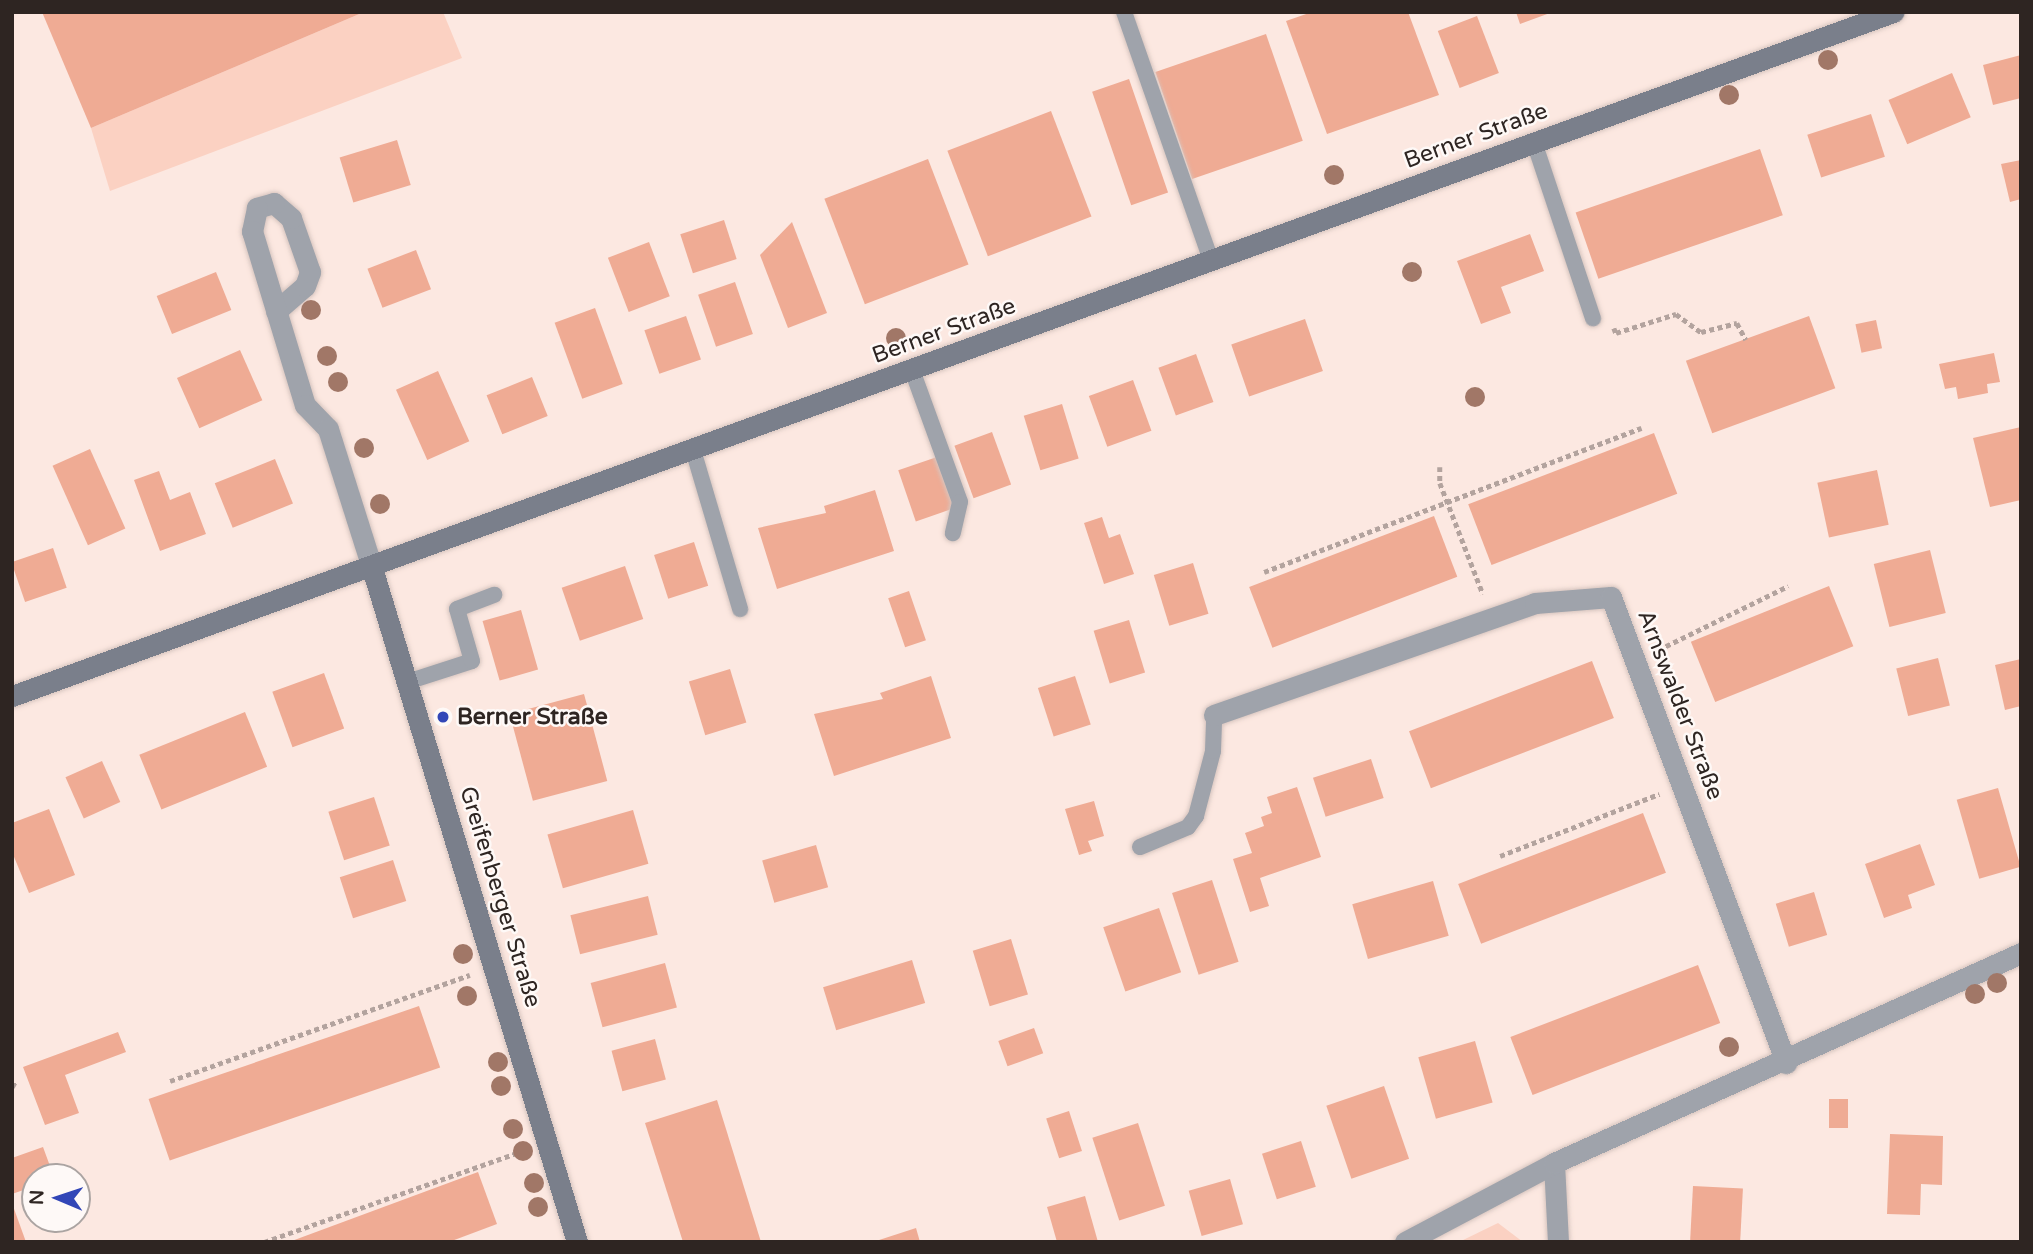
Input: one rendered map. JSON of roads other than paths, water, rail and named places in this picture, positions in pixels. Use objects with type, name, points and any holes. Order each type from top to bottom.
[{"type":"main road","name":"Berner Straße","points":[[12,696],[372,568],[1893,12]]},
{"type":"main road","name":"Greifenberger Straße","points":[[372,568],[577,1242]]},
{"type":"street","points":[[276,311],[304,405],[328,429],[372,568]]},
{"type":"street","name":"Arnswalder Straße","points":[[1214,715],[1535,603],[1611,597],[1786,1063]]},
{"type":"street","points":[[1405,1242],[1554,1163],[1786,1063],[2021,953]]},
{"type":"street","points":[[1554,1163],[1558,1242]]},
{"type":"lane","points":[[1124,12],[1211,261]]},
{"type":"lane","points":[[1534,142],[1592,318]]},
{"type":"lane","points":[[912,370],[960,502],[953,533]]},
{"type":"lane","points":[[693,450],[740,609]]},
{"type":"lane","points":[[407,682],[472,661],[457,609],[494,595]]},
{"type":"lane","points":[[1140,847],[1188,827],[1196,816],[1213,751],[1214,715]]},
{"type":"place","name":"Berner Straße","points":[[443,717]]}]
